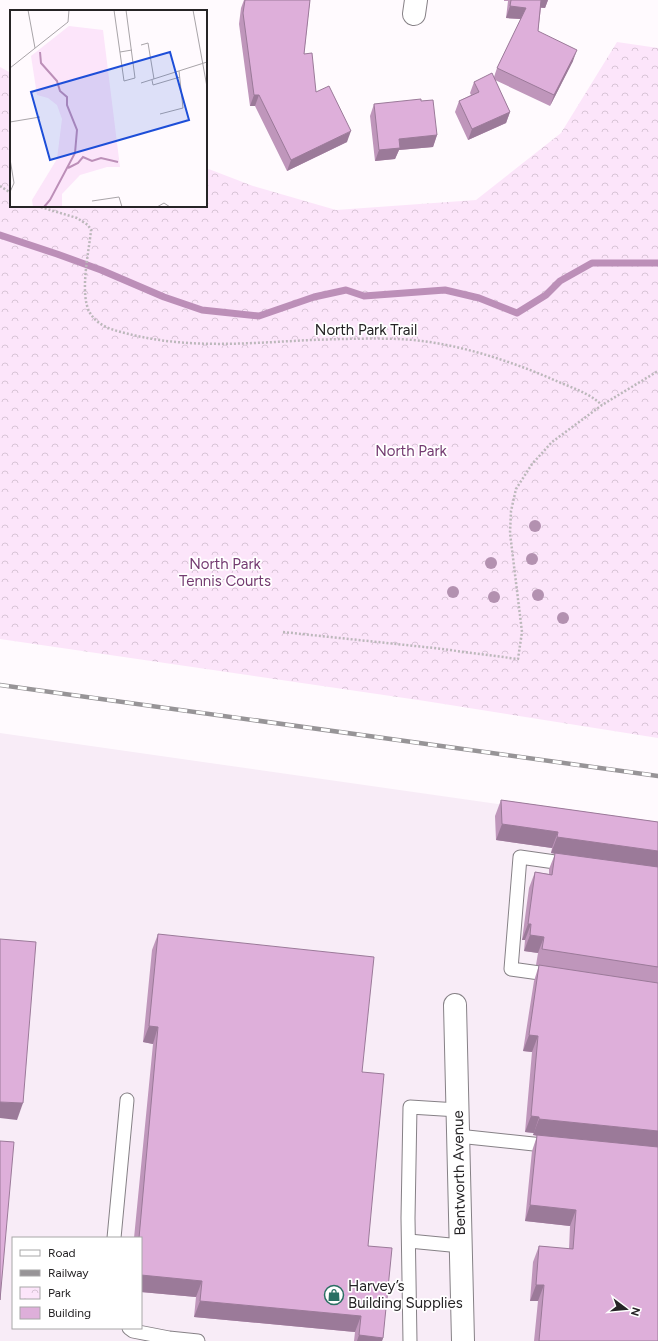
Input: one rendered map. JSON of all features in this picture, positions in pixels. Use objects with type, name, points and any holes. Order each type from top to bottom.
[{"type":"street","name":"Bentworth Avenue","points":[[455,1005],[464,1341]]},
{"type":"lane","points":[[565,977],[511,968],[520,857],[582,865]]},
{"type":"lane","points":[[114,1237],[127,1100]]},
{"type":"lane","points":[[410,1341],[408,1241],[410,1107],[458,1110]]},
{"type":"lane","points":[[458,1136],[568,1147]]},
{"type":"lane","points":[[408,1241],[461,1246]]},
{"type":"lane","points":[[130,1329],[133,1331],[169,1338],[198,1341]]},
{"type":"path","points":[[0,186],[10,192]]},
{"type":"path","name":"North Park Trail","points":[[40,207],[77,218],[88,225],[91,230],[85,283],[85,301],[90,312],[99,324],[117,331],[157,340],[208,345],[398,339],[438,342],[536,372],[584,393],[602,405]]},
{"type":"path","points":[[282,632],[434,648],[518,659],[522,632],[510,533],[511,511],[516,489],[532,464],[552,442],[602,405],[658,371]]},
{"type":"shaded area","points":[[0,733],[658,827],[658,1341],[0,1341]]},
{"type":"green space","name":"North Park","points":[[617,42],[658,48],[658,738],[425,701],[0,639],[0,67],[10,72],[10,207],[207,207],[207,168],[253,186],[336,210],[476,200],[561,133]]},
{"type":"building","points":[[245,0],[310,0],[304,54],[312,53],[316,92],[329,86],[351,131],[291,160],[259,95],[254,95],[243,13]]},
{"type":"building","points":[[511,0],[541,0],[538,31],[577,50],[554,95],[497,68],[526,8],[510,6]]},
{"type":"building","points":[[492,73],[510,112],[472,129],[459,101],[479,92],[474,82]]},
{"type":"building","points":[[421,99],[421,101],[433,100],[437,135],[399,139],[400,148],[379,150],[374,104]]},
{"type":"building","points":[[501,800],[658,822],[658,851],[557,837],[558,832],[502,824]]},
{"type":"building","points":[[555,853],[658,867],[658,967],[542,949],[544,937],[530,935],[531,924],[528,924],[535,872],[552,875]]},
{"type":"building","points":[[158,934],[374,957],[362,1072],[384,1074],[368,1246],[392,1248],[383,1338],[359,1335],[361,1316],[200,1301],[202,1281],[142,1275],[142,1237],[139,1237],[158,1027],[149,1026]]},
{"type":"building","points":[[0,939],[36,942],[23,1103],[0,1102]]},
{"type":"building","points":[[539,965],[658,983],[658,1131],[539,1119],[539,1117],[531,1116],[538,1036],[529,1035]]},
{"type":"building","points":[[537,1135],[658,1147],[658,1341],[539,1341],[544,1285],[536,1285],[539,1246],[573,1249],[576,1210],[530,1205]]},
{"type":"building","points":[[0,1141],[14,1142],[0,1300]]},
{"type":"waterway","points":[[0,235],[101,270],[164,297],[202,310],[259,316],[314,297],[346,290],[364,296],[445,290],[479,298],[517,313],[546,295],[560,281],[592,263],[658,263]]},
{"type":"railway","points":[[0,685],[658,776]]},
{"type":"place","name":"Harvey’s Building Supplies","points":[[334,1295]]},
{"type":"park label","name":"North Park Tennis Courts","points":[[225,572]]}]
